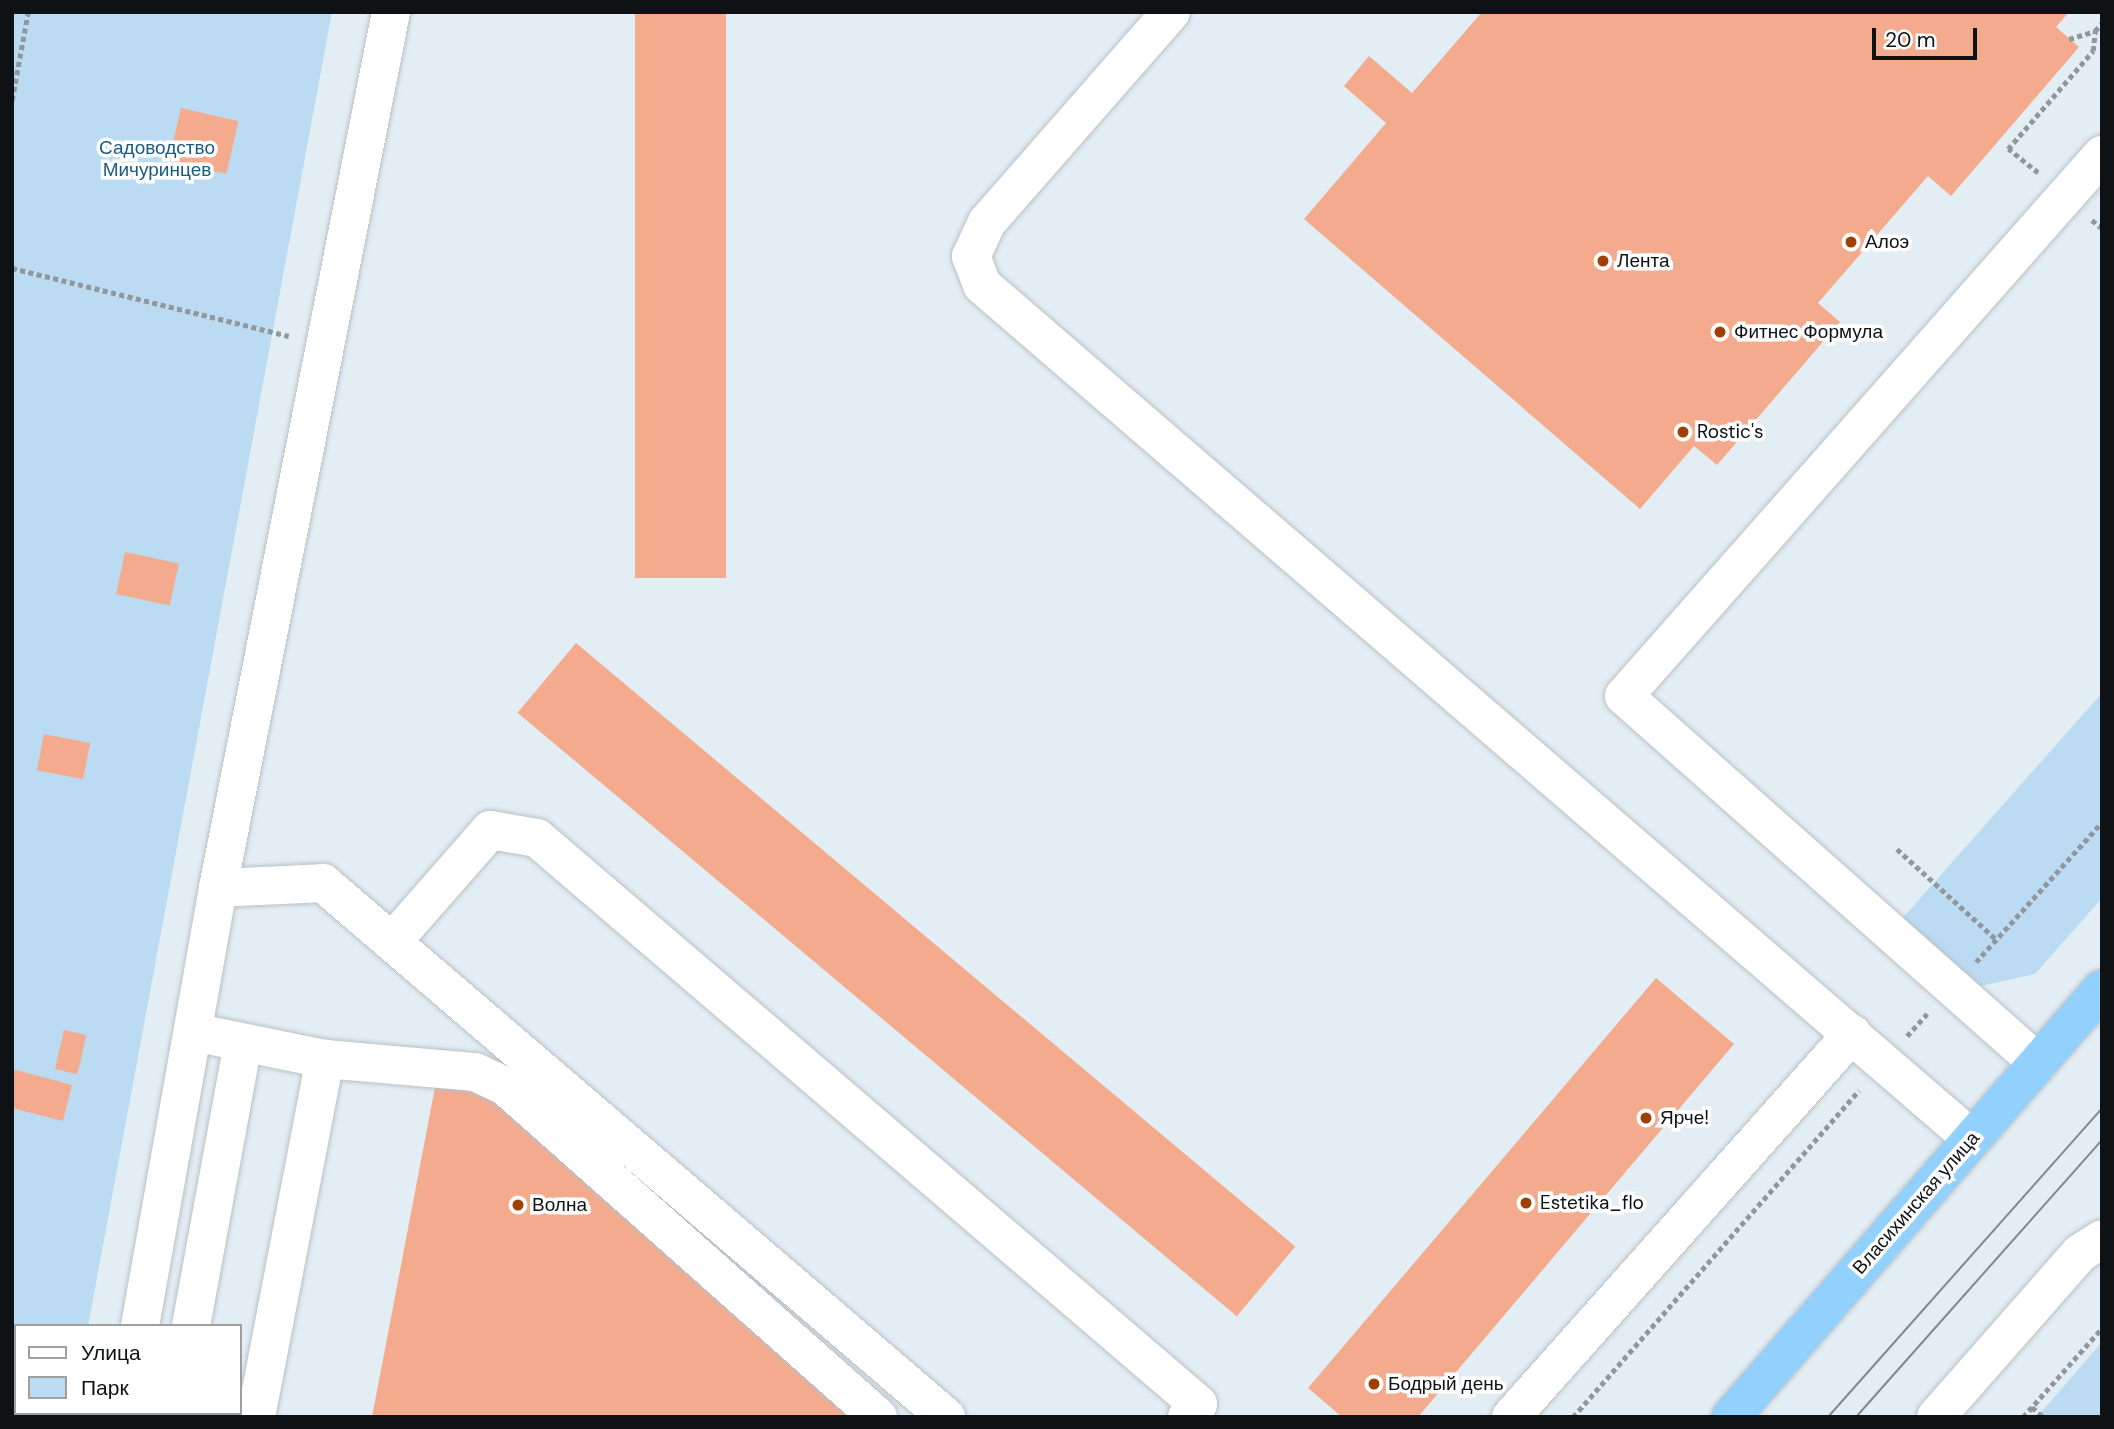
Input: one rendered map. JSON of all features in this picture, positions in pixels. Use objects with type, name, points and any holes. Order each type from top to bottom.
[{"type":"highway","name":"Власихинская улица","points":[[1731,1417],[2102,989]]},
{"type":"street","points":[[140,1324],[218,888],[391,12]]},
{"type":"street","points":[[1171,12],[987,222],[971,256],[982,285],[1972,1139]]},
{"type":"street","points":[[2038,1063],[1624,696],[2102,155]]},
{"type":"street","points":[[392,942],[490,830],[537,838],[1198,1404],[1187,1417]]},
{"type":"street","points":[[218,888],[323,883],[946,1417]]},
{"type":"street","points":[[193,1032],[324,1059],[475,1072],[505,1086],[878,1417]]},
{"type":"street","points":[[1511,1417],[1852,1034]]},
{"type":"street","points":[[191,1324],[243,1042]]},
{"type":"street","points":[[256,1417],[324,1059]]},
{"type":"street","points":[[1936,1417],[2094,1255]]},
{"type":"path","points":[[12,100],[28,12]]},
{"type":"path","points":[[2069,39],[2095,31],[2102,23]]},
{"type":"path","points":[[2095,31],[2093,51],[2008,149],[2102,228]]},
{"type":"path","points":[[12,268],[324,344]]},
{"type":"path","points":[[1573,1417],[1884,1062],[2102,822]]},
{"type":"path","points":[[1897,849],[1996,939]]},
{"type":"path","points":[[2023,1417],[2102,1328]]},
{"type":"path","points":[[2032,1407],[2043,1417]]},
{"type":"green space","name":"Садоводство Мичуринцев","points":[[12,12],[332,12],[88,1324],[14,1324],[14,1415],[72,1415],[12,1417]]},
{"type":"green space","points":[[2102,693],[2102,898],[2035,974],[1976,987],[1900,921]]},
{"type":"green space","points":[[2102,1342],[2102,1417],[2037,1417]]},
{"type":"building","points":[[635,12],[726,12],[726,578],[635,578]]},
{"type":"building","name":"Лента","points":[[1482,12],[2069,12],[2056,27],[2079,47],[1951,196],[1928,176],[1818,303],[1840,322],[1717,465],[1694,446],[1640,509],[1304,219],[1386,123],[1344,86],[1369,56],[1412,93]]},
{"type":"building","points":[[181,108],[238,121],[226,174],[169,161]]},
{"type":"building","points":[[125,552],[179,563],[170,605],[116,594]]},
{"type":"building","points":[[576,643],[1295,1247],[1237,1316],[518,713]]},
{"type":"building","points":[[44,734],[90,743],[83,779],[37,770]]},
{"type":"building","points":[[1656,978],[1734,1044],[1418,1417],[1342,1417],[1308,1388]]},
{"type":"building","points":[[64,1030],[86,1035],[77,1074],[55,1069]]},
{"type":"building","points":[[12,1069],[72,1085],[63,1121],[12,1108]]},
{"type":"building","name":"Волна","points":[[436,1082],[493,1093],[866,1417],[372,1417]]},
{"type":"tram line","points":[[1828,1417],[2102,1108]]},
{"type":"tram line","points":[[1856,1417],[2102,1140]]},
{"type":"place","name":"Алоэ","points":[[1851,242]]},
{"type":"place","name":"Лента","points":[[1603,261]]},
{"type":"place","name":"Фитнес Формула","points":[[1720,332]]},
{"type":"place","name":"Rostic's","points":[[1683,432]]},
{"type":"place","name":"Ярче!","points":[[1646,1118]]},
{"type":"place","name":"Estetika_flo","points":[[1526,1203]]},
{"type":"place","name":"Волна","points":[[518,1205]]},
{"type":"place","name":"Бодрый день","points":[[1374,1384]]}]
